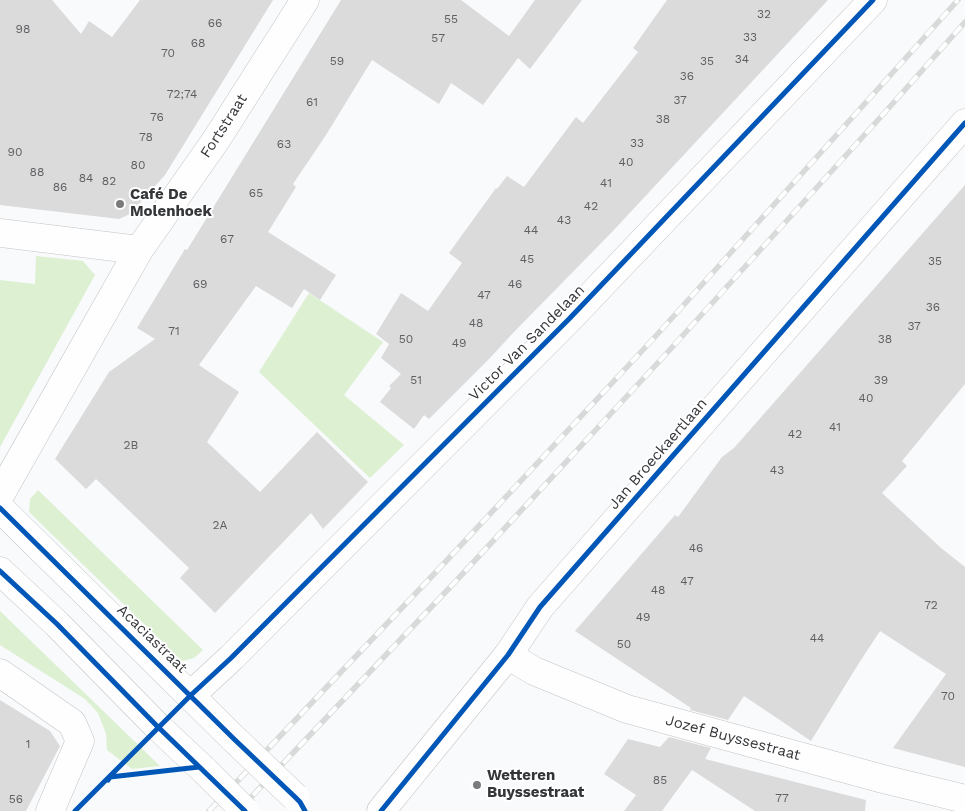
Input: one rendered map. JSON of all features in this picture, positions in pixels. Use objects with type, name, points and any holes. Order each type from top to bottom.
[{"type":"street","name":"Fortstraat","points":[[0,495],[139,250],[216,140],[306,0]]},
{"type":"street","name":"Victor Van Sandelaan","points":[[191,695],[231,658],[569,319],[873,0]]},
{"type":"street","name":"Jan Broeckaertlaan","points":[[381,811],[508,655],[540,607],[965,123]]},
{"type":"street","points":[[0,233],[139,250]]},
{"type":"street","name":"Acaciastraat","points":[[0,508],[300,804]]},
{"type":"street","points":[[0,571],[57,624],[156,725],[245,811]]},
{"type":"street","name":"Jozef Buyssestraat","points":[[508,655],[534,671],[627,709],[883,779],[965,799]]},
{"type":"street","points":[[0,673],[72,723],[80,741],[50,811]]},
{"type":"green space","points":[[36,256],[83,261],[95,275],[0,447],[0,280],[35,284]]},
{"type":"green space","points":[[309,293],[383,342],[344,395],[404,445],[370,478],[259,372]]},
{"type":"green space","points":[[38,490],[203,650],[194,658],[182,661],[29,512],[30,499]]},
{"type":"green space","points":[[0,611],[160,766],[132,769],[107,750],[106,734],[98,713],[85,699],[0,645]]},
{"type":"building","points":[[0,0],[52,0],[81,34],[89,21],[112,37],[140,0],[273,0],[165,175],[130,214],[119,219],[0,205]]},
{"type":"building","points":[[341,0],[461,0],[509,36],[535,0],[582,0],[530,69],[518,58],[483,105],[451,83],[439,104],[372,60],[326,135],[293,184],[296,187],[268,232],[336,275],[320,300],[304,289],[292,308],[256,286],[199,365],[239,392],[207,442],[260,492],[317,432],[368,482],[323,529],[311,513],[215,613],[180,578],[189,568],[96,479],[86,489],[55,459],[109,372],[155,339],[137,328]]},
{"type":"building","points":[[667,0],[828,0],[612,232],[429,419],[424,415],[414,429],[380,402],[391,388],[389,386],[401,374],[381,358],[389,344],[376,334],[401,293],[428,311],[462,263],[449,253],[496,188],[507,176],[524,187],[576,117],[583,123],[638,52],[633,48]]},
{"type":"building","points":[[965,185],[965,384],[902,461],[907,466],[882,493],[941,548],[965,567],[965,767],[893,748],[946,674],[880,631],[811,741],[744,696],[728,720],[690,710],[691,708],[575,631],[675,515],[678,517],[722,457],[734,448]]},
{"type":"building","points":[[0,700],[50,731],[60,746],[26,811],[0,811]]},
{"type":"building","points":[[669,737],[711,748],[705,759],[866,800],[865,811],[755,811],[692,770],[662,811],[624,811],[636,795],[604,774],[628,739],[660,747]]},
{"type":"railway","points":[[209,811],[435,573],[654,338],[958,0]]},
{"type":"railway","points":[[238,811],[455,582],[666,354],[965,22]]},
{"type":"cycle path","points":[[75,811],[191,695],[231,658],[569,319],[873,0]]},
{"type":"cycle path","points":[[381,811],[508,655],[540,607],[965,123]]},
{"type":"cycle path","points":[[0,508],[295,797],[305,811]]},
{"type":"cycle path","points":[[0,571],[57,624],[156,725],[245,811]]},
{"type":"cycle path","points":[[108,780],[110,777],[199,767]]},
{"type":"place","name":"Café De Molenhoek","points":[[120,204]]},
{"type":"place","name":"Wetteren Buyssestraat","points":[[477,785]]}]
